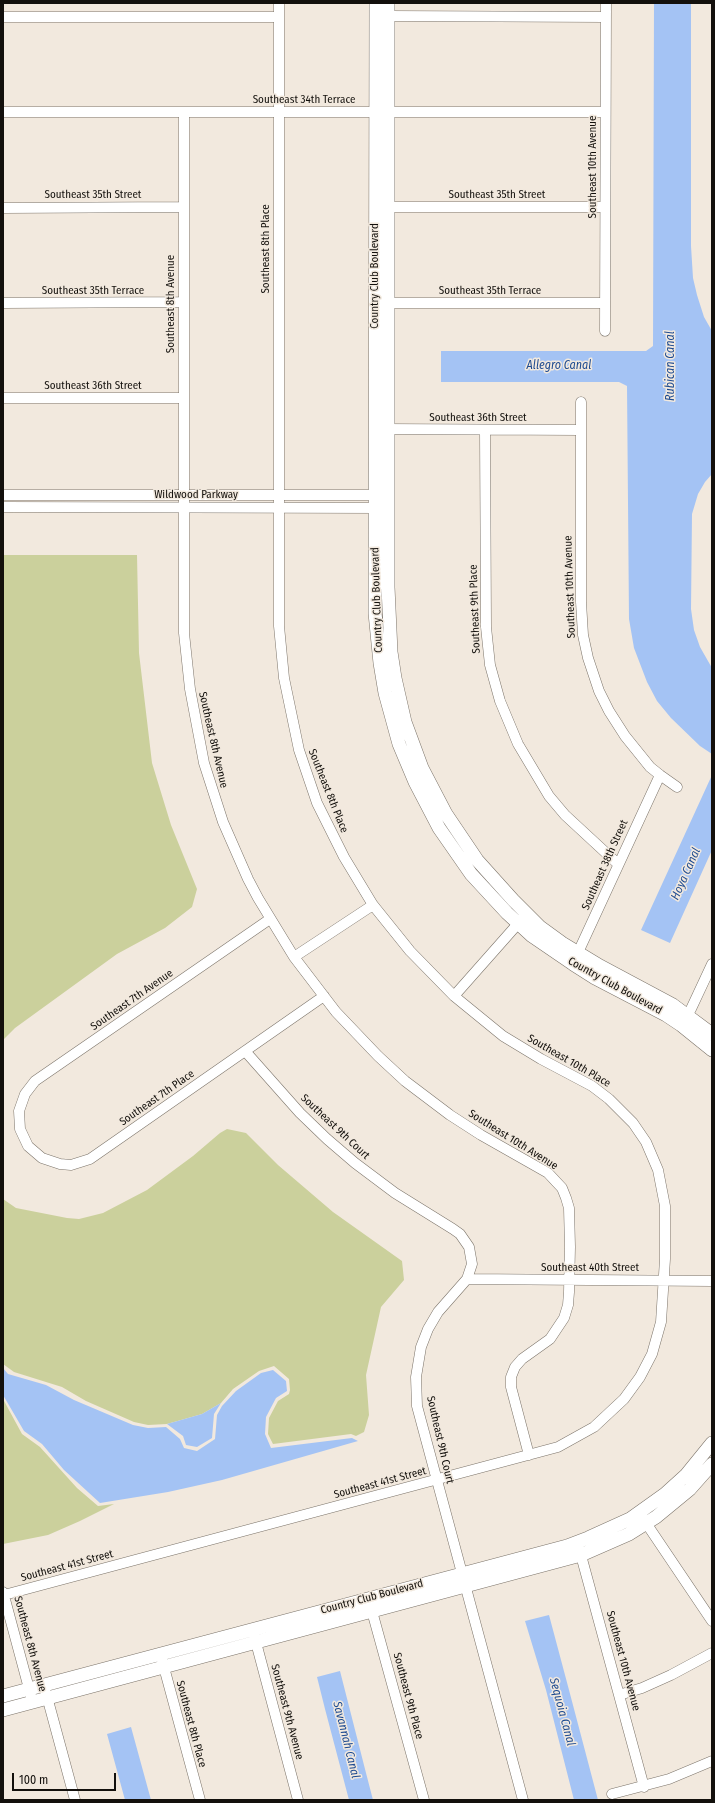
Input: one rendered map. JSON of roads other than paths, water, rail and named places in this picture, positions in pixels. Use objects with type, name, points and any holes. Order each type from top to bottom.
[{"type":"main road","name":"Country Club Boulevard","points":[[376,3],[388,207],[382,303]]},
{"type":"main road","name":"Country Club Boulevard","points":[[388,10],[382,112],[382,502],[391,652],[399,696],[413,745],[433,790],[461,838],[523,919],[551,935],[575,959],[660,997],[712,1050]]},
{"type":"main road","name":"Country Club Boulevard","points":[[684,1020],[712,1034]]},
{"type":"main road","name":"Country Club Boulevard","points":[[3,1696],[31,1695],[579,1548],[610,1543],[643,1518],[674,1503],[707,1469],[712,1443]]},
{"type":"main road","name":"Country Club Boulevard","points":[[3,1710],[31,1695]]},
{"type":"street","name":"Southeast 8th Place","points":[[279,3],[280,644],[284,678],[294,730],[308,778],[329,828],[344,857],[373,905],[410,951],[454,996]]},
{"type":"street","name":"Southeast 10th Avenue","points":[[605,331],[606,3]]},
{"type":"street","points":[[388,10],[606,17]]},
{"type":"street","points":[[3,17],[278,17]]},
{"type":"street","name":"Southeast 34th Terrace","points":[[3,112],[606,112]]},
{"type":"street","name":"Southeast 8th Avenue","points":[[184,112],[184,633],[196,727],[204,763],[224,822],[248,879],[294,957],[324,996]]},
{"type":"street","name":"Southeast 35th Street","points":[[3,208],[183,207]]},
{"type":"street","name":"Southeast 35th Street","points":[[388,207],[605,207]]},
{"type":"street","name":"Southeast 35th Terrace","points":[[3,303],[183,302]]},
{"type":"street","name":"Southeast 35th Terrace","points":[[382,303],[605,303]]},
{"type":"street","name":"Southeast 36th Street","points":[[3,398],[183,398]]},
{"type":"street","name":"Southeast 10th Avenue","points":[[581,402],[581,602],[585,647],[594,677],[609,711],[630,742],[660,776],[677,787]]},
{"type":"street","name":"Southeast 36th Street","points":[[382,429],[581,430]]},
{"type":"street","name":"Southeast 9th Place","points":[[485,430],[486,627],[490,665],[500,701],[518,744],[549,796],[565,815],[618,864]]},
{"type":"street","name":"Wildwood Parkway","points":[[3,495],[279,495],[382,502]]},
{"type":"street","name":"Wildwood Parkway","points":[[3,507],[279,507],[382,502]]},
{"type":"street","name":"Southeast 38th Street","points":[[575,959],[660,776]]},
{"type":"street","points":[[294,957],[373,905]]},
{"type":"street","name":"Southeast 7th Avenue","points":[[20,1111],[25,1094],[35,1081],[270,918]]},
{"type":"street","points":[[454,996],[523,919]]},
{"type":"street","points":[[684,1020],[712,964]]},
{"type":"street","name":"Southeast 10th Avenue","points":[[324,996],[352,1030],[378,1056],[434,1103],[481,1135],[548,1173],[564,1193],[569,1208],[568,1305],[564,1318],[558,1329],[550,1339],[522,1359],[515,1367],[511,1377],[511,1387],[529,1455]]},
{"type":"street","name":"Southeast 7th Place","points":[[20,1111],[20,1129],[24,1138],[35,1153],[50,1162],[71,1165],[81,1163],[90,1159],[324,996]]},
{"type":"street","name":"Southeast 10th Place","points":[[454,996],[498,1032],[523,1048],[601,1092],[623,1111],[638,1129],[653,1156],[661,1182],[666,1218],[665,1280]]},
{"type":"street","name":"Southeast 9th Court","points":[[245,1051],[300,1113],[350,1158],[395,1193],[460,1234],[470,1247],[472,1264],[467,1278],[444,1304],[433,1320],[424,1338],[417,1367],[417,1406],[523,1800]]},
{"type":"street","name":"Southeast 40th Street","points":[[467,1278],[712,1281]]},
{"type":"street","name":"Southeast 41st Street","points":[[3,1593],[558,1447],[582,1435],[605,1419],[624,1399],[640,1376],[656,1344],[662,1316],[665,1280]]},
{"type":"street","points":[[643,1518],[712,1621]]},
{"type":"street","name":"Southeast 10th Avenue","points":[[579,1548],[644,1787]]},
{"type":"street","name":"Southeast 8th Avenue","points":[[3,1593],[31,1695]]},
{"type":"street","name":"Southeast 9th Place","points":[[370,1604],[424,1800]]},
{"type":"street","name":"Southeast 9th Avenue","points":[[254,1636],[298,1800]]},
{"type":"street","points":[[619,1695],[642,1688],[671,1675],[712,1653]]},
{"type":"street","name":"Southeast 8th Place","points":[[162,1660],[200,1800]]},
{"type":"street","name":"Southeast 8th Avenue","points":[[46,1691],[75,1800]]},
{"type":"street","points":[[612,1794],[644,1787],[674,1777],[712,1761]]},
{"type":"water","points":[[654,3],[691,3],[691,246],[693,278],[697,295],[704,317],[712,331],[712,474],[698,494],[692,514],[691,609],[694,630],[700,647],[712,668],[712,754],[700,746],[671,718],[657,701],[647,682],[634,648],[629,619],[627,386],[619,382],[441,382],[441,351],[646,351],[653,346]]},
{"type":"water","name":"Hoya Canal","points":[[712,775],[712,850],[670,943],[641,930]]},
{"type":"water","points":[[3,1368],[8,1374],[46,1385],[74,1400],[133,1425],[148,1428],[166,1427],[180,1439],[184,1448],[197,1451],[215,1439],[217,1415],[222,1406],[236,1391],[261,1373],[273,1370],[286,1381],[287,1391],[276,1398],[266,1417],[265,1434],[271,1448],[352,1438],[358,1441],[222,1480],[168,1492],[100,1503],[64,1470],[42,1444],[24,1431],[3,1395]]},
{"type":"water","points":[[221,1403],[214,1414],[212,1438],[197,1447],[186,1445],[183,1436],[167,1424],[202,1414]]},
{"type":"water","name":"Sequoia Canal","points":[[549,1615],[598,1800],[574,1800],[546,1690],[525,1621]]},
{"type":"water","name":"Savannah Canal","points":[[340,1671],[373,1800],[349,1800],[325,1709],[317,1677]]},
{"type":"water","points":[[131,1727],[151,1800],[125,1800],[107,1734]]},
{"type":"water label","name":"Allegro Canal","points":[[559,366]]},
{"type":"water label","name":"Rubican Canal","points":[[671,366]]}]
